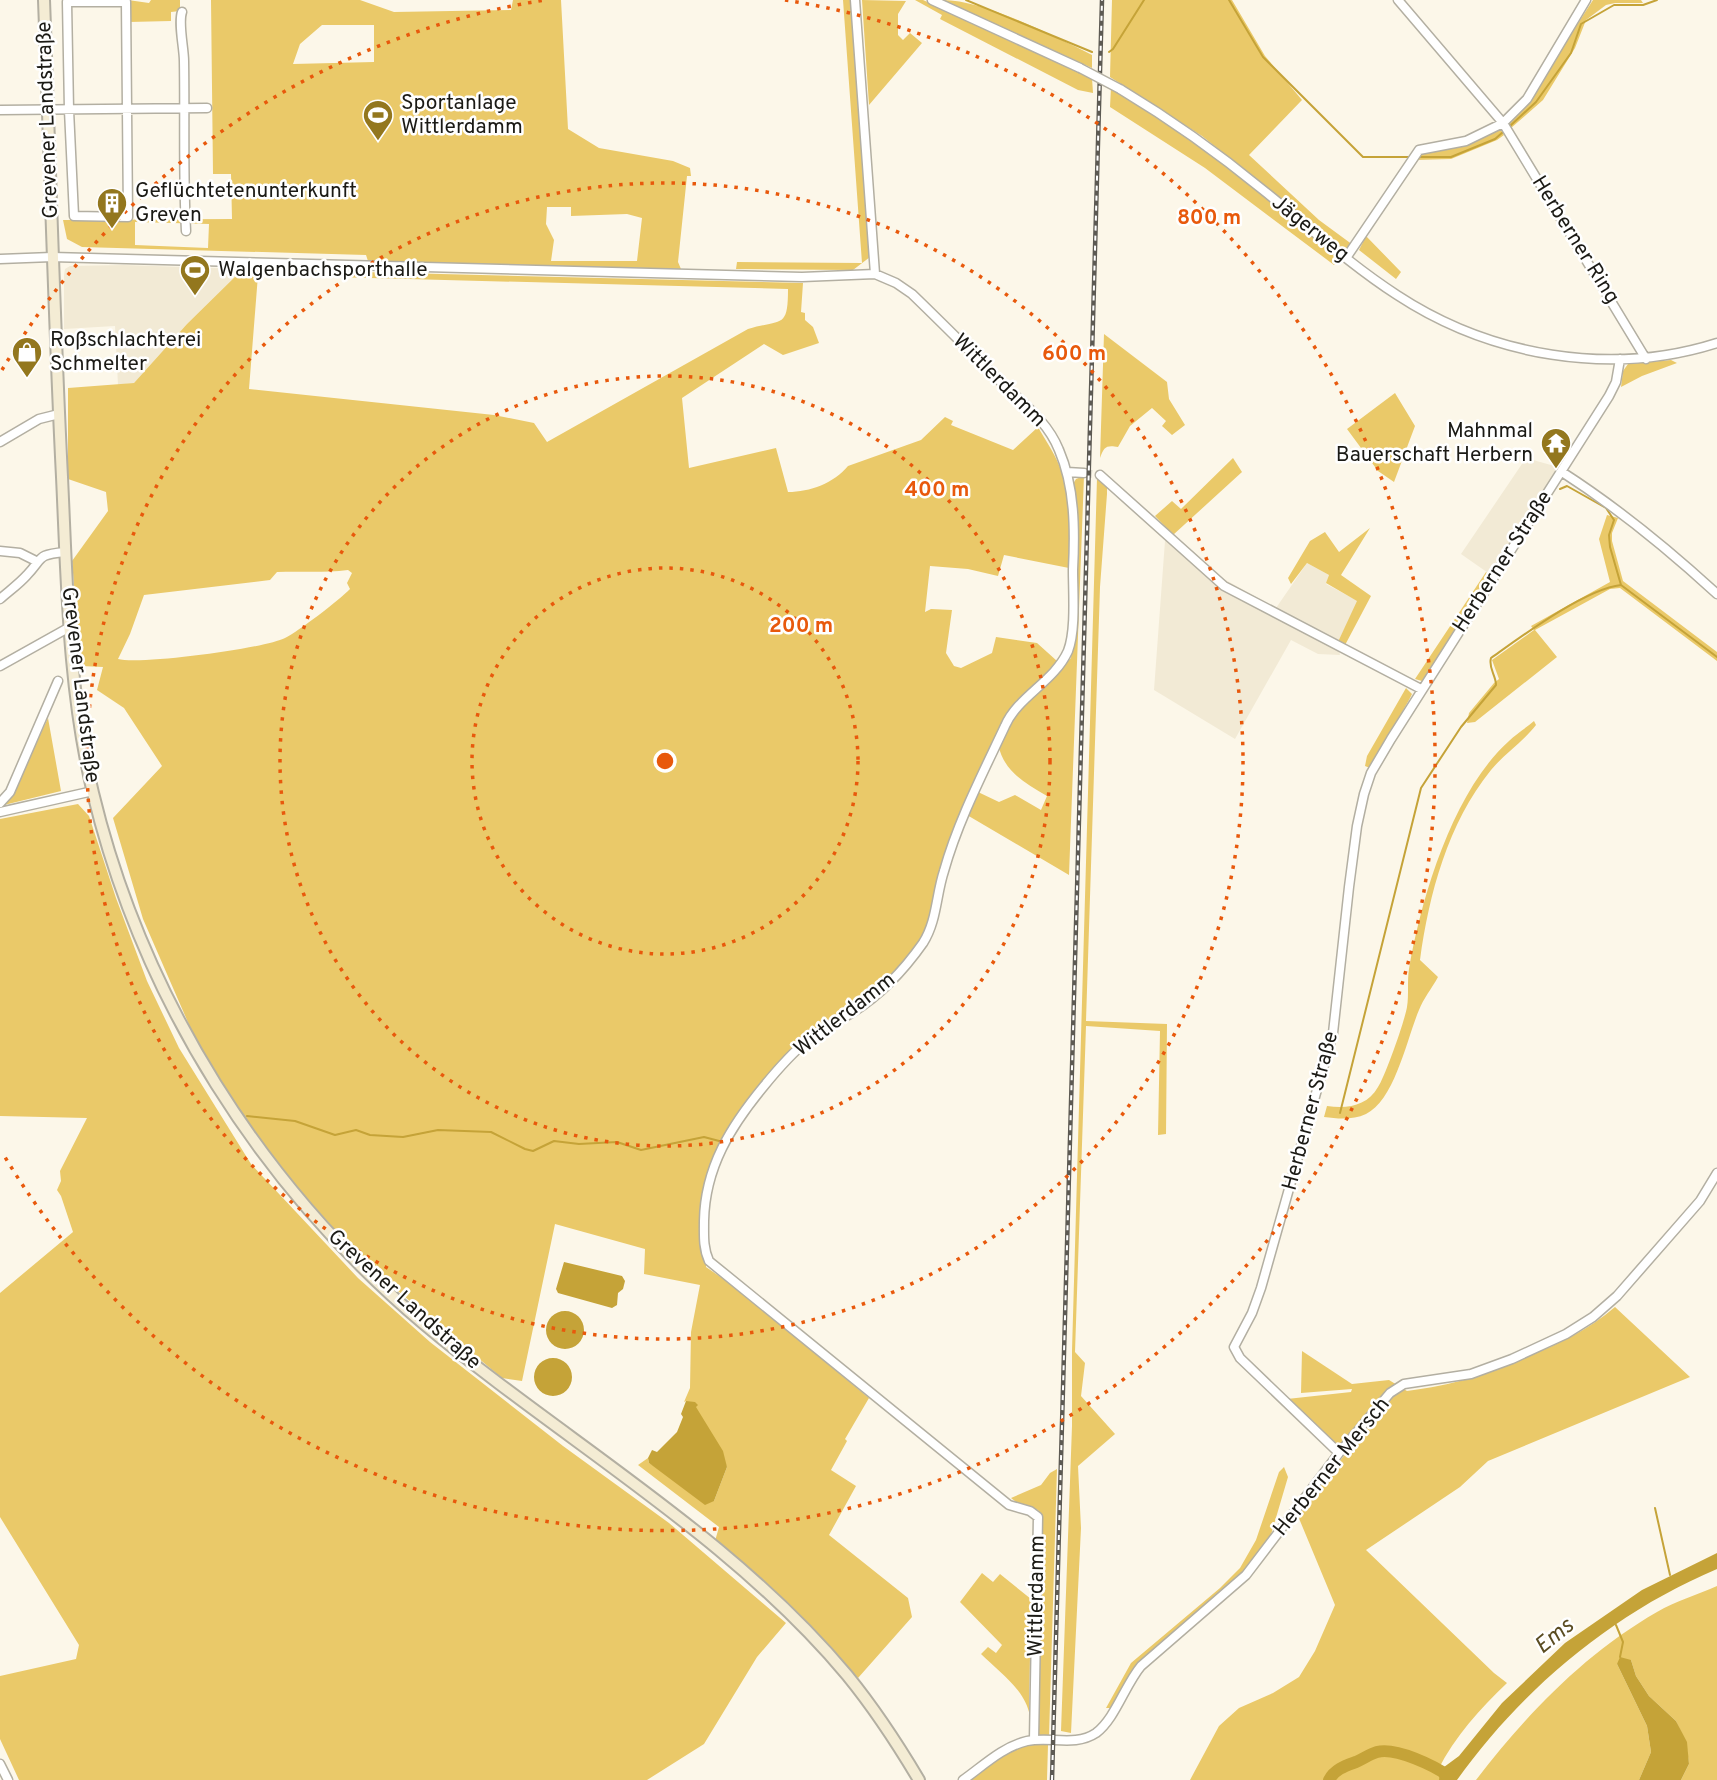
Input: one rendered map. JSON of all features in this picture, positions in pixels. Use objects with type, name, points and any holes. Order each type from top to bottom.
[{"type":"street","name":"Grevener Landstraße","points":[[44,0],[68,628],[93,791],[111,858],[174,1011],[236,1117],[294,1194],[347,1252],[420,1320],[488,1376],[690,1528],[766,1592],[838,1665],[885,1725],[919,1780]]},
{"type":"street","points":[[855,0],[875,274]]},
{"type":"street","name":"Jägerweg","points":[[932,0],[1080,68],[1168,119],[1226,160],[1346,258],[1397,296],[1424,312],[1483,337],[1515,347],[1579,358],[1646,359],[1717,343]]},
{"type":"street","name":"Herberner Ring","points":[[1398,0],[1503,123],[1646,359]]},
{"type":"street","points":[[1346,258],[1419,150],[1466,141],[1503,123],[1527,99],[1586,0]]},
{"type":"street","points":[[67,2],[126,2],[128,217],[74,216],[69,110],[67,2]]},
{"type":"street","points":[[182,12],[180,19],[183,31],[186,231]]},
{"type":"street","points":[[0,110],[207,108]]},
{"type":"street","name":"Wittlerdamm","points":[[0,259],[52,257],[791,277],[875,274],[896,283],[912,295],[1027,405],[1049,431],[1067,472],[1074,539],[1072,624],[1068,650],[1057,668],[1010,715],[963,818],[943,872],[933,920],[924,941],[898,974],[854,1011],[809,1039],[781,1066],[756,1096],[720,1149],[707,1186],[704,1208],[705,1250],[709,1261],[1009,1505],[1030,1511],[1038,1517],[1034,1740]]},
{"type":"street","name":"Herberner Straße","points":[[1339,1453],[1240,1358],[1234,1347],[1252,1314],[1261,1287],[1334,1032],[1351,875],[1364,794],[1371,773],[1421,689],[1609,396],[1616,382],[1620,359]]},
{"type":"street","points":[[0,442],[39,419],[59,414]]},
{"type":"street","points":[[1067,472],[1084,473]]},
{"type":"street","points":[[1562,472],[1614,506],[1668,549],[1717,594]]},
{"type":"street","points":[[1100,475],[1224,586],[1421,689]]},
{"type":"street","points":[[0,551],[20,553],[36,561]]},
{"type":"street","points":[[0,599],[28,575],[36,561],[51,553],[65,552]]},
{"type":"street","points":[[0,666],[68,628]]},
{"type":"street","points":[[0,803],[10,792],[58,681]]},
{"type":"street","points":[[0,811],[93,791]]},
{"type":"street","name":"Herberner Mersch","points":[[963,1780],[1004,1750],[1034,1740],[1076,1741],[1096,1733],[1106,1723],[1131,1678],[1141,1666],[1246,1574],[1339,1453],[1390,1393],[1405,1384],[1471,1374],[1555,1339],[1593,1317],[1625,1288],[1700,1200],[1717,1174]]},
{"type":"street","points":[[0,1764],[8,1780]]},
{"type":"shaded area","points":[[128,0],[149,3],[151,0],[180,0],[180,11],[171,12],[171,21],[129,22]]},
{"type":"shaded area","points":[[211,0],[360,0],[394,12],[511,10],[513,0],[561,0],[568,129],[599,148],[673,161],[690,168],[691,176],[687,176],[678,262],[681,269],[368,261],[366,255],[82,247],[67,239],[63,220],[232,219],[231,174],[213,174]],"holes":[[[322,25],[374,25],[374,62],[293,64],[300,44]],[[547,207],[571,207],[571,216],[627,214],[642,218],[637,261],[551,261],[554,240],[546,224]],[[135,222],[209,224],[208,248],[135,245]]]},
{"type":"shaded area","points":[[843,0],[853,0],[870,257],[853,270],[736,269],[737,262],[862,263]]},
{"type":"shaded area","points":[[862,0],[906,1],[898,14],[898,35],[903,40],[910,33],[922,43],[869,105]]},
{"type":"shaded area","points":[[915,0],[923,0],[1092,78],[1093,93],[1078,90],[940,19],[942,15]]},
{"type":"shaded area","points":[[943,0],[998,12],[1039,29],[1092,55],[1092,68]]},
{"type":"shaded area","points":[[1112,0],[1232,0],[1265,56],[1302,100],[1249,155],[1319,220],[1353,245],[1349,249],[1342,248],[1202,136],[1110,77]]},
{"type":"shaded area","points":[[1593,0],[1641,0],[1643,3],[1606,5],[1586,20],[1575,48],[1543,100],[1511,128],[1508,125],[1512,115],[1528,101]]},
{"type":"shaded area","points":[[1111,87],[1207,150],[1340,259],[1334,265],[1205,168],[1110,107]]},
{"type":"shaded area","points":[[1497,129],[1504,135],[1451,159],[1415,160],[1423,153]]},
{"type":"shaded area","points":[[1366,236],[1401,272],[1396,279],[1359,250]]},
{"type":"shaded area","points":[[70,266],[243,269],[187,324],[134,383],[118,385],[115,326],[64,329],[64,275],[65,269]]},
{"type":"shaded area","points":[[243,269],[803,283],[801,312],[805,313],[805,320],[813,327],[819,343],[783,355],[764,344],[682,398],[689,468],[776,448],[788,492],[796,492],[829,482],[848,466],[921,440],[945,417],[953,421],[951,425],[1013,450],[1038,427],[1057,460],[1067,490],[1069,568],[1004,555],[998,576],[968,569],[930,566],[925,612],[931,609],[952,610],[946,653],[954,666],[961,668],[992,653],[996,637],[1037,643],[1057,661],[1006,717],[1005,726],[1071,658],[1078,537],[1073,484],[1076,479],[1084,476],[1069,875],[967,815],[946,874],[935,920],[922,951],[898,980],[863,1009],[825,1030],[786,1063],[732,1132],[713,1183],[707,1211],[706,1267],[735,1287],[869,1398],[831,1470],[856,1486],[829,1535],[908,1598],[912,1617],[858,1678],[791,1607],[715,1541],[719,1527],[638,1465],[648,1458],[649,1463],[714,1501],[727,1467],[686,1401],[684,1402],[690,1388],[691,1332],[700,1285],[644,1274],[645,1249],[555,1224],[522,1381],[502,1378],[362,1261],[263,1148],[197,1043],[143,919],[113,818],[162,766],[124,708],[97,690],[103,667],[81,666],[72,561],[108,511],[106,492],[68,479],[68,388],[134,383],[187,324]],"holes":[[[258,275],[788,289],[788,302],[787,311],[781,320],[748,329],[547,442],[534,423],[494,415],[249,389]],[[348,570],[352,573],[347,583],[350,589],[285,638],[253,647],[201,655],[150,660],[118,659],[144,595],[270,580],[277,572]],[[998,744],[1010,769],[1047,796],[1041,810],[1015,795],[999,802],[978,792]]]},
{"type":"shaded area","points":[[1104,334],[1167,382],[1169,399],[1185,425],[1172,435],[1162,426],[1166,421],[1152,408],[1130,426],[1118,447],[1106,448],[1100,458]]},
{"type":"shaded area","points":[[1671,360],[1677,363],[1621,387],[1623,371],[1628,364]]},
{"type":"shaded area","points":[[1395,393],[1415,426],[1394,482],[1378,471],[1347,429]]},
{"type":"shaded area","points":[[1233,458],[1242,472],[1173,535],[1155,516],[1172,501],[1181,509]]},
{"type":"shaded area","points":[[1526,458],[1558,467],[1491,575],[1461,554]]},
{"type":"shaded area","points":[[1097,478],[1107,483],[1107,494],[1100,587],[1086,1021],[1167,1024],[1166,1134],[1158,1135],[1160,1031],[1086,1026],[1075,1352],[1085,1363],[1081,1396],[1115,1434],[1078,1466],[1081,1528],[1071,1733],[1061,1731],[1072,1426]]},
{"type":"shaded area","points":[[1607,515],[1618,518],[1612,541],[1623,581],[1717,652],[1717,661],[1620,588],[1610,589],[1535,630],[1557,657],[1475,722],[1467,723],[1469,713],[1499,679],[1492,660],[1534,630],[1531,626],[1610,582],[1599,539]]},
{"type":"shaded area","points":[[1370,528],[1341,575],[1371,596],[1344,647],[1337,644],[1357,601],[1326,583],[1329,575],[1307,563],[1291,584],[1288,578],[1310,541],[1325,532],[1339,552]]},
{"type":"shaded area","points":[[1173,535],[1213,573],[1276,608],[1307,563],[1329,575],[1326,584],[1358,601],[1337,644],[1340,655],[1318,654],[1291,640],[1235,739],[1154,690],[1165,541]]},
{"type":"shaded area","points":[[1486,572],[1491,575],[1422,681],[1415,679]]},
{"type":"shaded area","points":[[1406,688],[1412,694],[1409,700],[1370,768],[1365,766],[1367,756]]},
{"type":"shaded area","points":[[48,718],[61,791],[4,805],[13,793]]},
{"type":"shaded area","points":[[1534,721],[1536,725],[1496,764],[1476,791],[1452,836],[1435,885],[1420,960],[1438,977],[1421,1006],[1399,1067],[1385,1096],[1366,1114],[1346,1119],[1324,1117],[1327,1106],[1342,1107],[1363,1102],[1374,1093],[1381,1081],[1405,1014],[1414,941],[1442,847],[1471,788],[1489,762],[1512,738]]},
{"type":"shaded area","points":[[78,804],[89,816],[147,981],[179,1048],[251,1164],[358,1278],[430,1342],[563,1446],[669,1523],[786,1623],[757,1657],[704,1744],[647,1780],[19,1780],[0,1739],[0,1676],[76,1659],[79,1645],[0,1517],[0,1293],[73,1232],[57,1190],[61,1181],[60,1171],[87,1118],[0,1116],[0,819]]},
{"type":"shaded area","points":[[564,1262],[622,1276],[625,1281],[623,1289],[618,1293],[617,1305],[612,1308],[558,1293],[556,1289]]},
{"type":"shaded area","points":[[1615,1307],[1690,1377],[1488,1461],[1460,1487],[1366,1550],[1507,1683],[1460,1734],[1438,1770],[1441,1775],[1439,1780],[1190,1780],[1219,1726],[1239,1708],[1273,1693],[1299,1677],[1315,1651],[1335,1605],[1298,1516],[1346,1453],[1287,1399],[1351,1392],[1352,1389],[1301,1393],[1302,1351],[1352,1384],[1389,1380],[1407,1391],[1454,1383],[1510,1364],[1573,1336]]},
{"type":"shaded area","points":[[565,1311],[579,1316],[584,1330],[579,1344],[565,1349],[551,1344],[546,1330],[551,1316]]},
{"type":"shaded area","points":[[553,1358],[566,1364],[572,1377],[566,1390],[553,1396],[540,1390],[534,1377],[540,1364]]},
{"type":"shaded area","points":[[686,1401],[698,1405],[696,1407],[723,1451],[727,1467],[714,1501],[705,1505],[649,1463],[648,1458],[652,1450],[657,1452],[677,1432]]},
{"type":"shaded area","points":[[1284,1467],[1288,1477],[1270,1538],[1243,1573],[1134,1668],[1110,1708],[1106,1708],[1131,1663],[1240,1568],[1256,1540],[1279,1472]]},
{"type":"shaded area","points":[[1057,1469],[1049,1737],[1038,1733],[1042,1517],[1038,1510],[1021,1506],[1011,1498],[1041,1485],[1050,1473]]},
{"type":"shaded area","points":[[1717,1553],[1717,1569],[1642,1608],[1573,1656],[1511,1714],[1457,1780],[1439,1780],[1440,1770],[1459,1756],[1502,1703],[1565,1643],[1642,1590]]},
{"type":"shaded area","points":[[982,1573],[993,1582],[1000,1574],[1031,1599],[1029,1712],[1016,1688],[981,1654],[988,1647],[996,1653],[1002,1645],[960,1602]]},
{"type":"shaded area","points":[[1717,1586],[1717,1780],[1681,1780],[1689,1764],[1686,1742],[1676,1721],[1649,1696],[1636,1676],[1631,1660],[1617,1664],[1647,1726],[1651,1752],[1639,1780],[1476,1780],[1536,1709],[1581,1666],[1657,1612]]},
{"type":"shaded area","points":[[1620,1657],[1631,1660],[1636,1676],[1649,1696],[1676,1721],[1687,1742],[1689,1764],[1681,1780],[1639,1780],[1651,1752],[1647,1726],[1617,1664]]},
{"type":"shaded area","points":[[1027,1744],[1048,1745],[1047,1780],[969,1780],[994,1760]]},
{"type":"waterway","points":[[966,0],[1092,52]]},
{"type":"waterway","points":[[1109,52],[1144,0]]},
{"type":"waterway","points":[[1229,0],[1263,57],[1363,157],[1409,157]]},
{"type":"waterway","points":[[1510,126],[1536,102],[1571,53],[1581,24],[1614,5],[1643,5],[1657,0]]},
{"type":"waterway","points":[[1420,157],[1451,157],[1495,139],[1503,132]]},
{"type":"waterway","points":[[1560,489],[1567,486],[1606,508],[1614,520],[1609,535],[1610,547],[1621,585],[1717,657]]},
{"type":"waterway","points":[[1340,1113],[1421,788],[1461,727],[1496,685],[1491,658],[1572,604],[1606,588],[1621,585]]},
{"type":"waterway","points":[[247,1116],[295,1121],[335,1135],[356,1130],[370,1135],[403,1137],[438,1130],[491,1132],[533,1151],[554,1141],[579,1144],[617,1142],[641,1150],[704,1137],[723,1142]]},
{"type":"waterway","points":[[1655,1508],[1670,1575]]},
{"type":"waterway","points":[[1616,1625],[1623,1642],[1620,1657]]},
{"type":"waterway","points":[[1329,1780],[1341,1768],[1385,1751],[1415,1758],[1450,1777]]},
{"type":"tunnel","points":[[1084,473],[1100,475]]},
{"type":"railway","points":[[1052,1780],[1102,0]]},
{"type":"place","name":"Sportanlage Wittlerdamm","points":[[378,142]]},
{"type":"place","name":"Geflüchtetenunterkunft Greven","points":[[112,230]]},
{"type":"place","name":"Walgenbachsporthalle","points":[[195,297]]},
{"type":"place","name":"Roßschlachterei Schmelter","points":[[27,379]]},
{"type":"place","name":"Mahnmal Bauerschaft Herbern","points":[[1556,470]]},
{"type":"water label","name":"Ems","points":[[1555,1637]]}]
